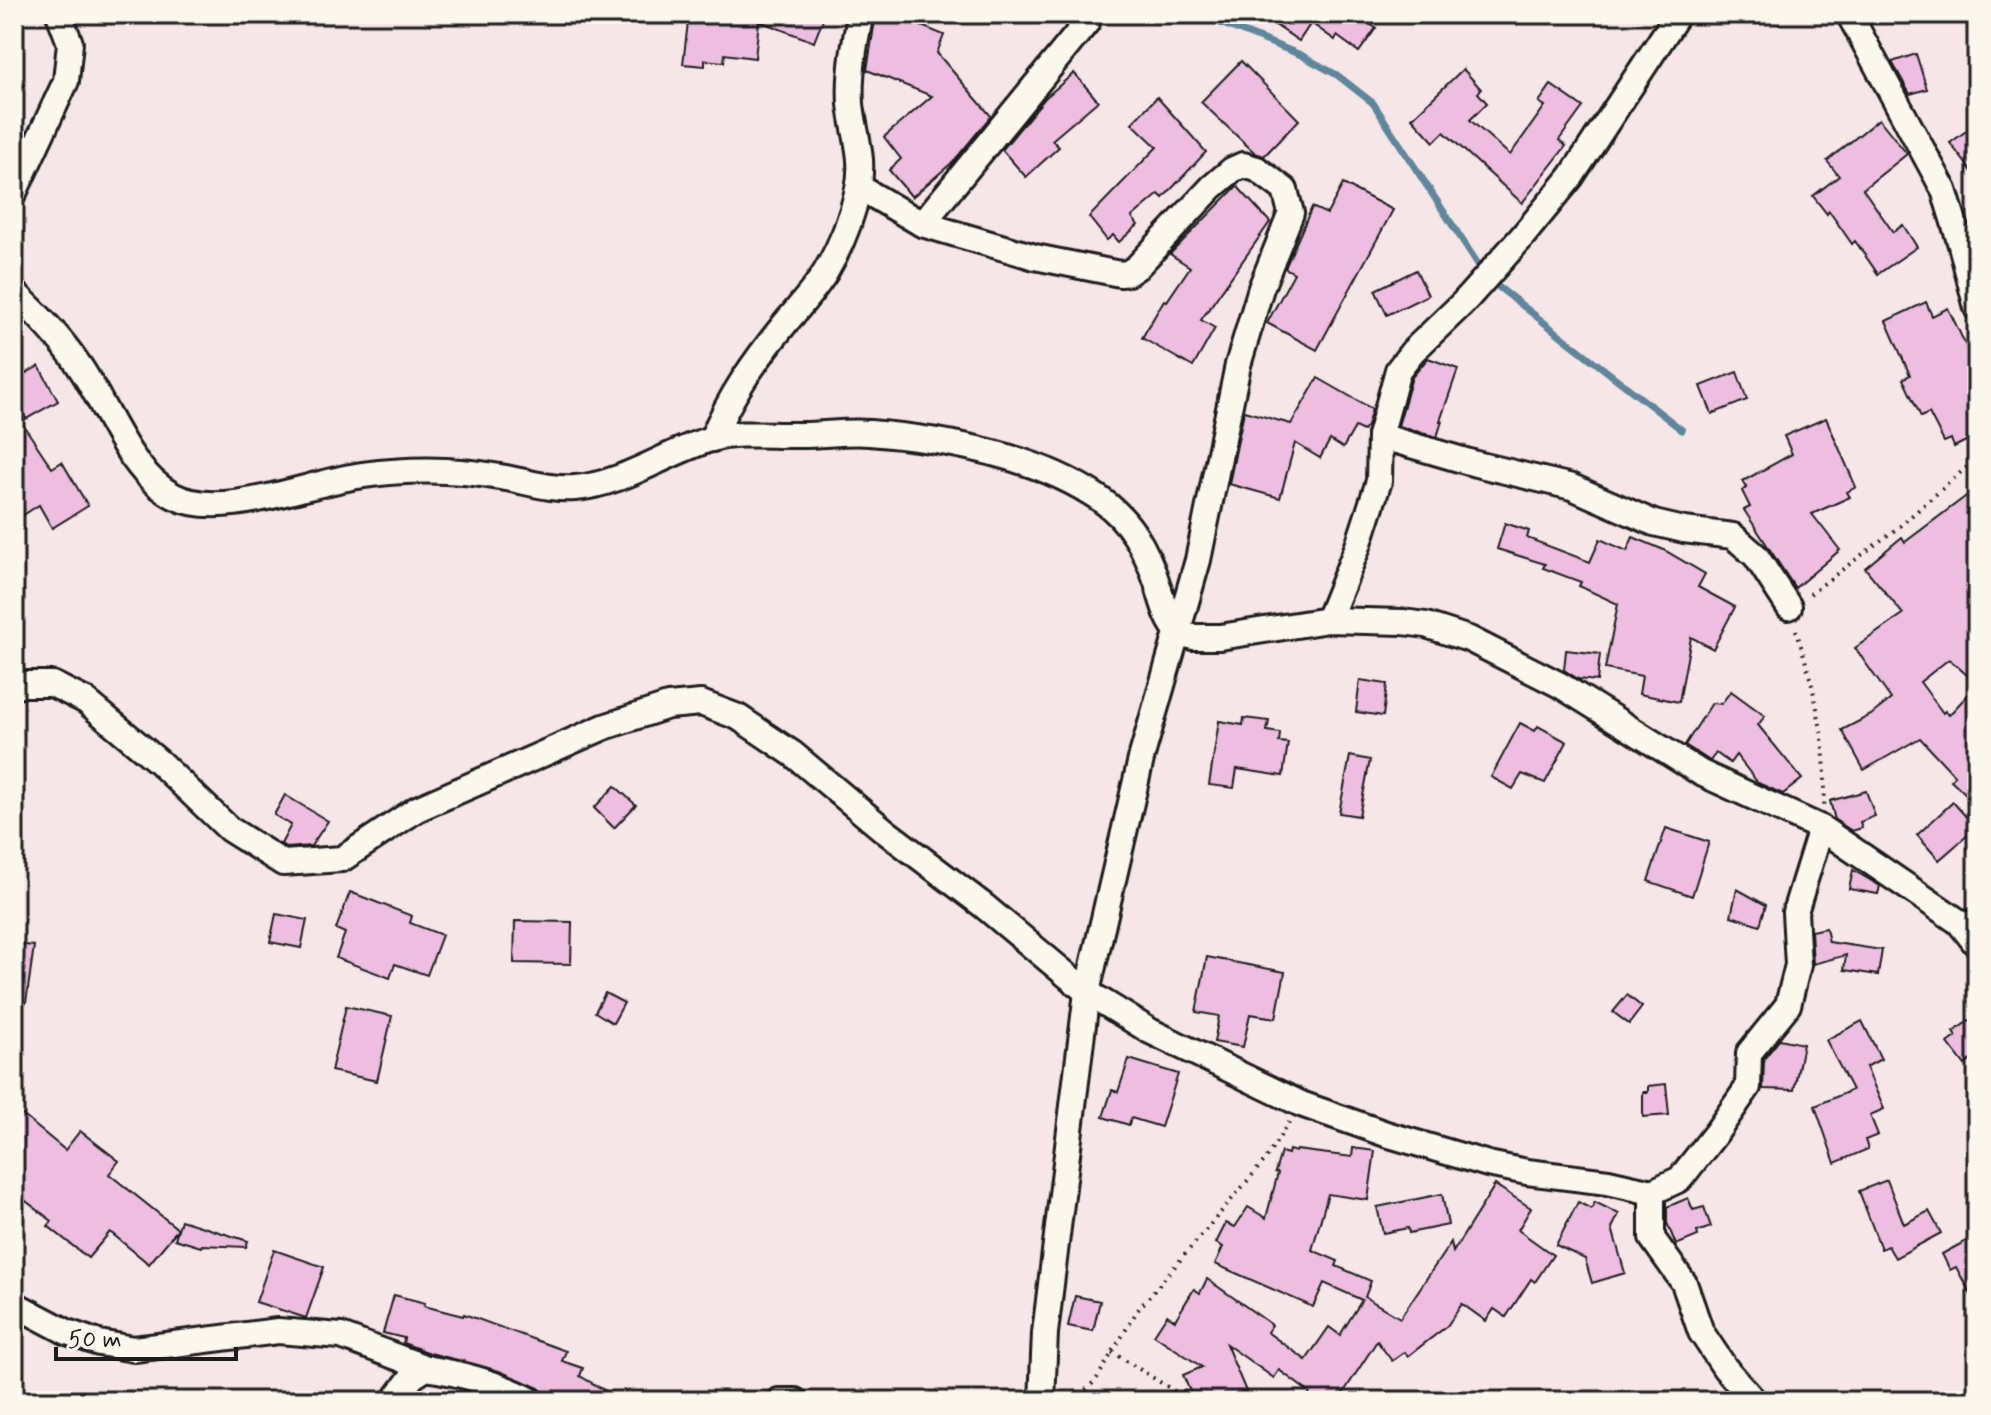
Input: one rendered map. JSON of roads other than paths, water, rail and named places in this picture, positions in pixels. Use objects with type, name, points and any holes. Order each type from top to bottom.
[{"type":"street","points":[[14,193],[66,81],[70,43],[59,14]]},
{"type":"street","points":[[712,439],[727,403],[747,372],[823,277],[837,251],[859,187],[861,161],[850,85],[852,54],[861,14]]},
{"type":"street","points":[[1328,620],[1358,546],[1379,481],[1380,436],[1398,370],[1413,351],[1464,302],[1571,177],[1678,14]]},
{"type":"street","points":[[1849,14],[1969,241],[1977,308]]},
{"type":"street","points":[[922,224],[1087,22]]},
{"type":"street","points":[[859,187],[922,224],[1035,257],[1128,273],[1232,170],[1243,165],[1257,169],[1285,190],[1291,213],[1261,288],[1238,365],[1198,560],[1142,755],[1087,992],[1045,1333],[1042,1401]]},
{"type":"street","points":[[14,292],[78,363],[138,465],[153,483],[176,497],[206,506],[243,503],[338,478],[389,471],[472,473],[535,485],[578,488],[599,484],[712,439],[739,435],[867,433],[952,445],[1028,464],[1101,500],[1125,521],[1144,546],[1167,615],[1179,633],[1193,637],[1220,637],[1328,620],[1426,625],[1469,639],[1560,685],[1701,773],[1821,828],[1959,922],[1977,945]]},
{"type":"street","points":[[1380,436],[1476,464],[1572,487],[1654,523],[1733,536],[1756,556],[1789,607]]},
{"type":"street","points":[[14,687],[52,684],[86,701],[159,762],[229,829],[283,863],[342,859],[417,809],[604,727],[668,706],[701,703],[738,717],[793,754],[1087,992],[1150,1031],[1301,1104],[1386,1134],[1488,1164],[1608,1182],[1652,1192],[1680,1179],[1716,1133],[1748,1087],[1749,1053],[1788,1005],[1798,965],[1795,912],[1821,828]]},
{"type":"street","points":[[1652,1192],[1652,1238],[1684,1283],[1701,1332],[1725,1368],[1754,1401]]},
{"type":"street","points":[[14,1304],[67,1332],[99,1343],[134,1349],[278,1331],[341,1336],[426,1368],[458,1374],[518,1393],[532,1401]]},
{"type":"street","points":[[394,1401],[412,1377],[426,1368]]},
{"type":"street","points":[[779,1401],[795,1401]]},
{"type":"waterway","points":[[1198,14],[1301,55],[1337,75],[1373,103],[1487,278],[1682,430]]}]
